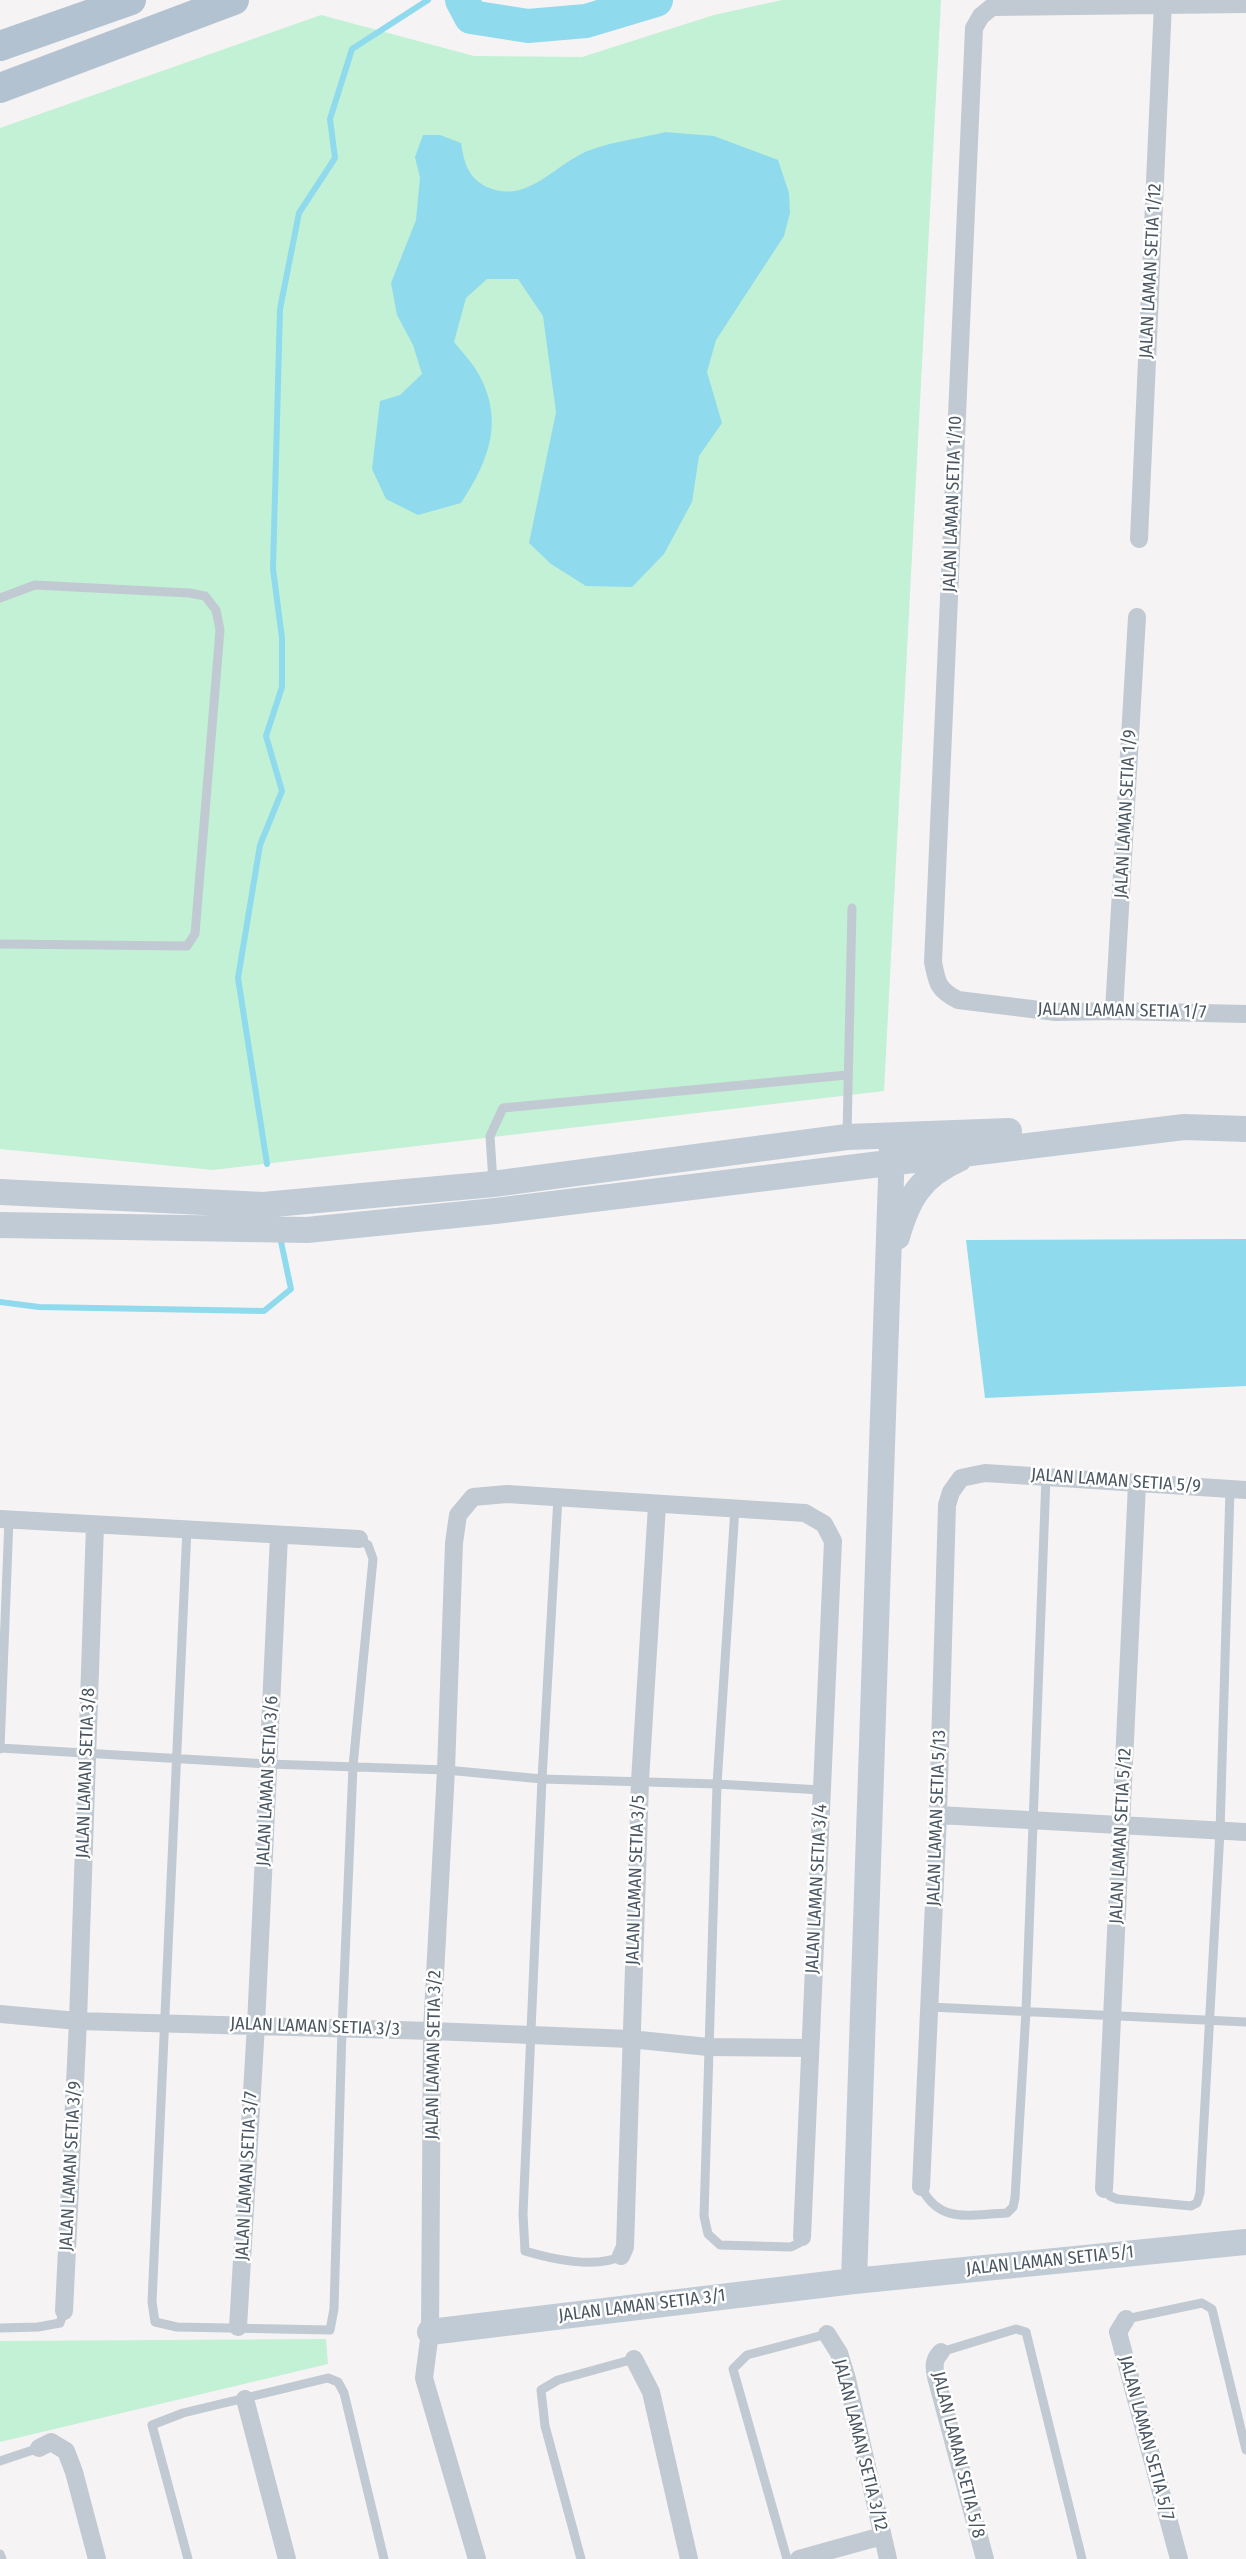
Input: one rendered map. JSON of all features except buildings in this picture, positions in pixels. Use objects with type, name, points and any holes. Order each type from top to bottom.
[{"type":"main road","points":[[0,46],[131,0]]},
{"type":"main road","points":[[0,88],[234,0]]},
{"type":"street","points":[[1163,3],[1246,4]]},
{"type":"street","name":"JALAN LAMAN SETIA 1/10","points":[[936,981],[933,962],[974,28],[981,16],[992,7],[1163,3]]},
{"type":"street","name":"JALAN LAMAN SETIA 1/12","points":[[1139,539],[1163,3]]},
{"type":"street","name":"JALAN LAMAN SETIA 1/9","points":[[1114,1011],[1137,617]]},
{"type":"street","name":"JALAN LAMAN SETIA 1/7","points":[[936,981],[944,993],[958,1000],[1056,1012],[1246,1014]]},
{"type":"street","points":[[0,1192],[263,1205],[493,1184],[847,1137],[999,1132],[1184,1114],[1246,1116]]},
{"type":"street","points":[[0,1225],[307,1230],[495,1211],[1184,1127],[1246,1129]]},
{"type":"street","points":[[854,2281],[893,1136]]},
{"type":"street","points":[[889,1260],[903,1216],[917,1187],[936,1170],[975,1151]]},
{"type":"street","name":"JALAN LAMAN SETIA 5/9","points":[[986,1473],[1238,1489]]},
{"type":"street","name":"JALAN LAMAN SETIA 5/13","points":[[921,2187],[938,1815],[947,1506],[951,1492],[961,1478],[986,1473]]},
{"type":"street","name":"JALAN LAMAN SETIA 5/12","points":[[1104,2189],[1137,1484]]},
{"type":"street","name":"JALAN LAMAN SETIA 3/2","points":[[477,2559],[424,2378],[430,2332],[432,2031],[446,1770],[454,1543],[458,1515],[473,1497],[507,1494],[558,1497]]},
{"type":"street","points":[[558,1497],[735,1508]]},
{"type":"street","name":"JALAN LAMAN SETIA 3/5","points":[[621,2256],[625,2247],[640,1781],[657,1504]]},
{"type":"street","name":"JALAN LAMAN SETIA 3/4","points":[[735,1508],[805,1513],[824,1524],[833,1541],[802,2237]]},
{"type":"street","points":[[5,1519],[95,1526],[187,1528],[279,1536],[359,1539]]},
{"type":"street","name":"JALAN LAMAN SETIA 3/8","points":[[78,2021],[95,1526]]},
{"type":"street","name":"JALAN LAMAN SETIA 3/6","points":[[256,2025],[279,1536]]},
{"type":"street","points":[[938,1815],[1246,1832]]},
{"type":"street","name":"JALAN LAMAN SETIA 3/3","points":[[0,2014],[78,2021],[432,2031],[630,2039],[708,2047],[810,2048]]},
{"type":"street","name":"JALAN LAMAN SETIA 3/9","points":[[64,2311],[78,2021]]},
{"type":"street","name":"JALAN LAMAN SETIA 3/7","points":[[238,2327],[256,2025]]},
{"type":"street","name":"JALAN LAMAN SETIA 5/1","points":[[854,2281],[1246,2242]]},
{"type":"street","name":"JALAN LAMAN SETIA 3/1","points":[[430,2332],[854,2281]]},
{"type":"street","name":"JALAN LAMAN SETIA 5/7","points":[[1126,2319],[1118,2332],[1179,2559]]},
{"type":"street","name":"JALAN LAMAN SETIA 3/12","points":[[827,2334],[839,2353],[847,2379],[888,2559]]},
{"type":"street","name":"JALAN LAMAN SETIA 5/8","points":[[941,2352],[936,2357],[934,2366],[936,2377],[985,2559]]},
{"type":"street","points":[[634,2360],[651,2392],[688,2559]]},
{"type":"street","points":[[245,2399],[286,2559]]},
{"type":"street","points":[[39,2448],[51,2442],[66,2451],[74,2472],[97,2559]]},
{"type":"street","points":[[800,2559],[882,2536]]},
{"type":"lane","points":[[0,598],[35,585],[189,593],[205,596],[216,610],[220,630],[195,934],[192,941],[187,946],[0,944]]},
{"type":"lane","points":[[847,1137],[852,908]]},
{"type":"lane","points":[[493,1184],[490,1136],[502,1108],[847,1075]]},
{"type":"lane","points":[[921,2187],[928,2200],[937,2209],[951,2215],[1007,2213],[1013,2207],[1026,2011],[1046,1477]]},
{"type":"lane","points":[[1104,2189],[1110,2196],[1117,2199],[1191,2206],[1197,2203],[1200,2193],[1238,1489]]},
{"type":"lane","points":[[558,1497],[542,1779],[523,2214],[525,2251],[558,2261],[613,2260],[621,2256]]},
{"type":"lane","points":[[735,1508],[717,1784],[704,2216],[708,2234],[720,2245],[791,2247],[799,2243],[802,2237]]},
{"type":"lane","points":[[5,1519],[0,1748],[268,1764],[446,1770],[542,1779],[717,1784],[822,1790]]},
{"type":"lane","points":[[187,1528],[152,2302],[154,2322],[177,2327],[330,2330],[336,2290],[342,2029],[353,1766],[373,1559],[368,1545],[359,1539]]},
{"type":"lane","points":[[930,2007],[1246,2022]]},
{"type":"lane","points":[[1126,2319],[1202,2303],[1212,2308],[1246,2450]]},
{"type":"lane","points":[[0,2328],[38,2327],[60,2323],[64,2311]]},
{"type":"lane","points":[[941,2352],[1016,2329],[1026,2332],[1082,2559]]},
{"type":"lane","points":[[787,2559],[733,2369],[747,2355],[827,2334]]},
{"type":"lane","points":[[581,2559],[545,2426],[541,2391],[558,2380],[634,2360]]},
{"type":"lane","points":[[188,2559],[152,2424],[183,2414],[328,2378],[339,2382],[344,2393],[384,2559]]},
{"type":"lane","points":[[0,2461],[39,2448]]},
{"type":"lane","points":[[0,2554],[2,2559]]},
{"type":"green space","points":[[782,0],[941,0],[884,1091],[213,1170],[0,1149],[0,128],[321,15],[474,56],[582,57],[714,15]]},
{"type":"green space","points":[[326,2339],[328,2364],[0,2442],[0,2341]]},
{"type":"water","points":[[665,132],[714,136],[778,160],[789,193],[790,213],[784,236],[716,340],[707,372],[722,423],[699,456],[692,502],[664,554],[632,587],[586,586],[551,564],[529,543],[556,412],[543,316],[518,279],[487,279],[466,298],[454,342],[475,368],[484,386],[490,404],[492,421],[491,437],[486,454],[471,487],[461,503],[418,515],[386,499],[372,469],[380,401],[400,395],[422,374],[413,345],[397,315],[391,283],[416,220],[420,178],[415,157],[423,135],[440,135],[461,143],[466,163],[475,179],[487,187],[502,191],[516,191],[542,180],[593,149]]},
{"type":"water","points":[[1246,1239],[1246,1386],[985,1398],[966,1240]]},
{"type":"waterway","points":[[267,1164],[238,978],[260,845],[282,791],[266,736],[282,687],[282,638],[273,569],[280,309],[299,213],[335,158],[330,119],[352,49],[428,0]]},
{"type":"waterway","points":[[462,0],[471,17],[528,26],[586,21],[656,0]]},
{"type":"waterway","points":[[0,1302],[39,1307],[264,1311],[291,1289],[280,1237]]}]
